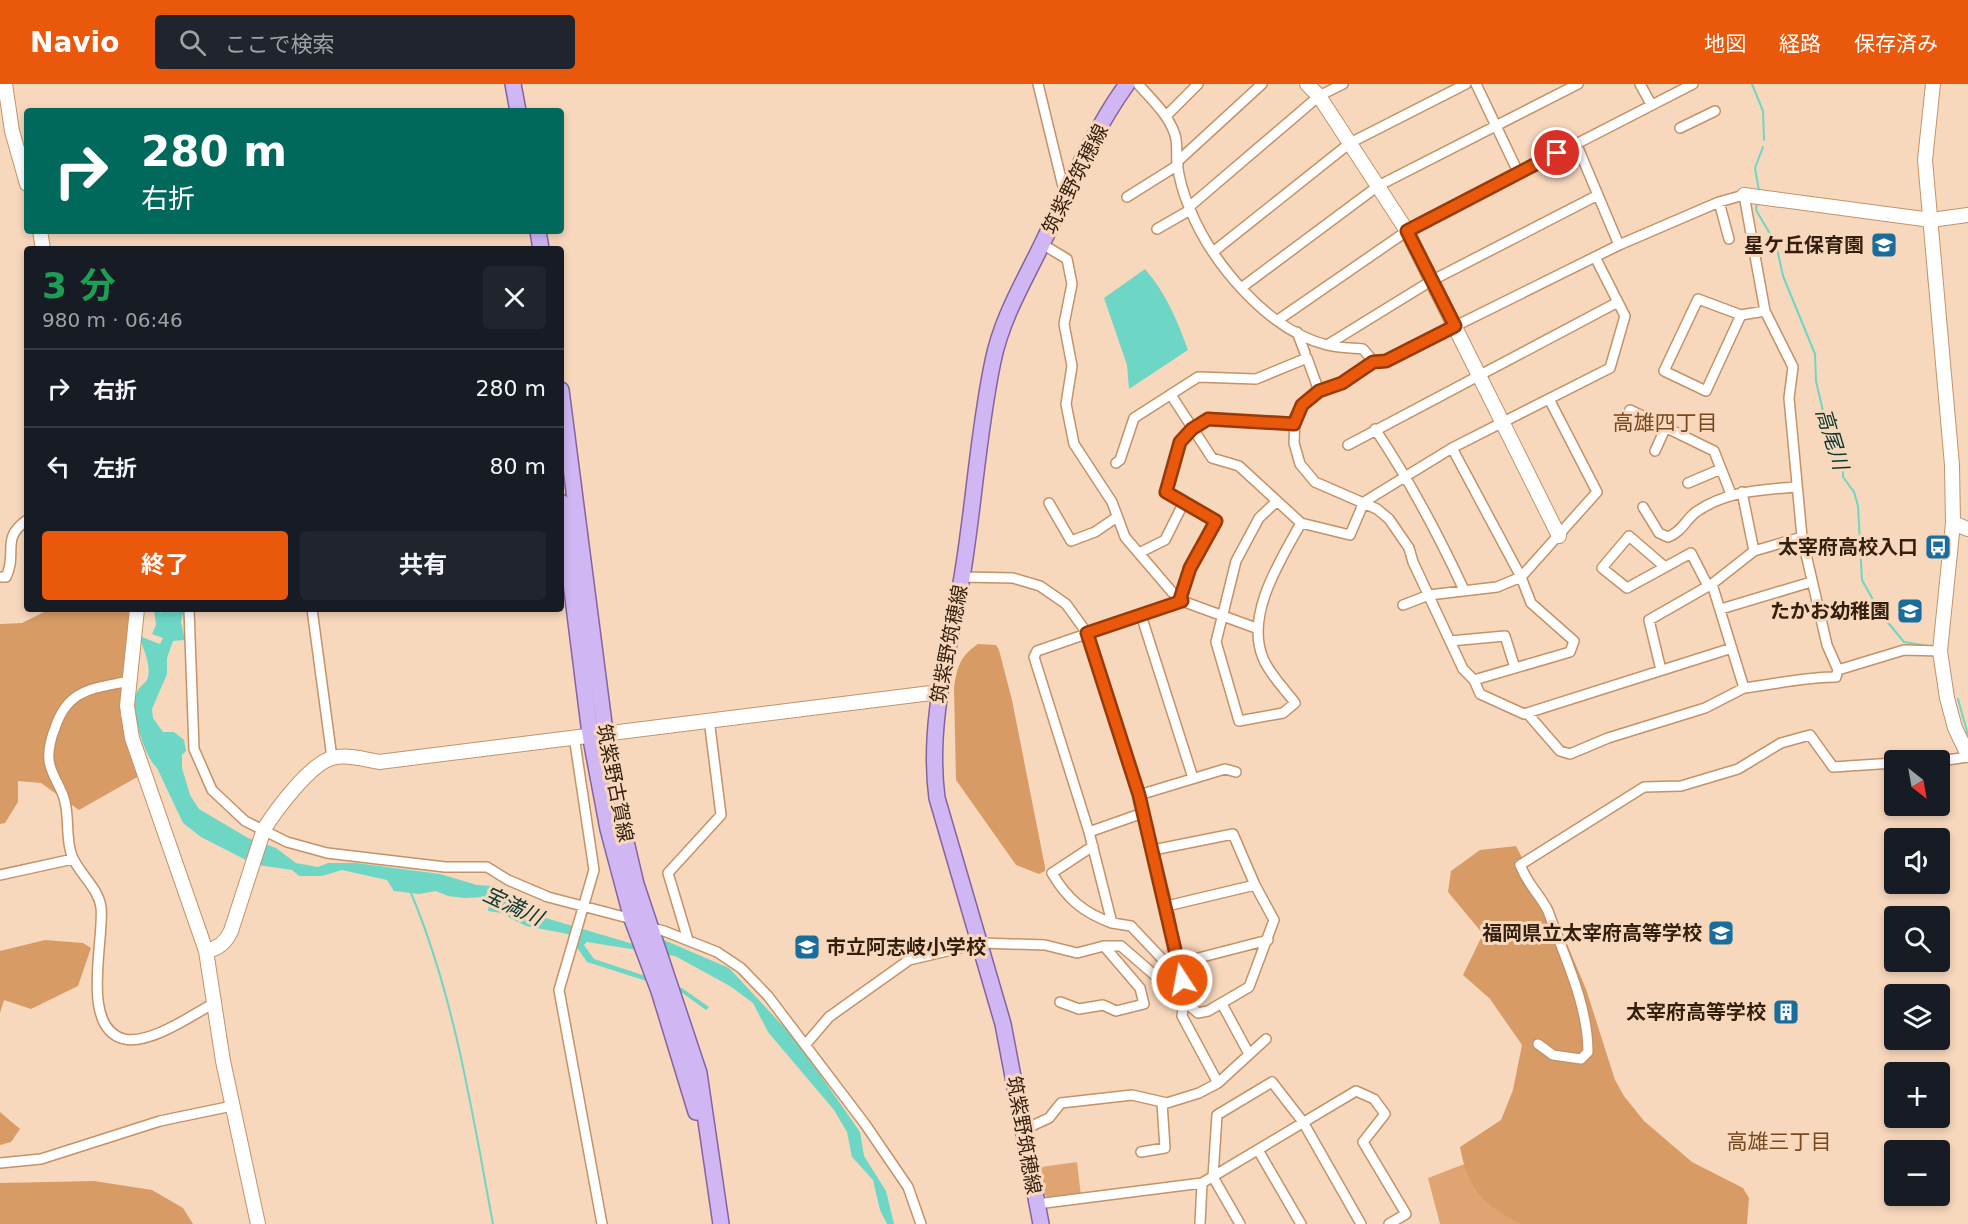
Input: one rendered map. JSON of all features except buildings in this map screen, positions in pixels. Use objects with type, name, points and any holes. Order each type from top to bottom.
[{"type":"main road","points":[[512,84],[513,108]]},
{"type":"main road","points":[[512,84],[517,108]]},
{"type":"main road","name":"筑紫野筑穂線","points":[[1041,1224],[1003,1024],[937,798],[934,773],[934,728],[962,577],[993,361],[1010,306],[1100,127],[1127,84]]},
{"type":"main road","name":"筑紫野古賀線","points":[[564,419],[608,829],[632,919],[648,933]]},
{"type":"main road","name":"筑紫野古賀線","points":[[564,521],[597,733],[665,992],[699,1073],[721,1224]]},
{"type":"street","points":[[4,84],[12,131],[24,173]]},
{"type":"street","points":[[1038,84],[1065,196]]},
{"type":"street","points":[[1138,84],[1166,116],[1176,136],[1178,164],[1190,208],[1213,252],[1241,288],[1278,320],[1298,332],[1327,345],[1363,349],[1373,362]]},
{"type":"street","points":[[1166,116],[1198,84]]},
{"type":"street","points":[[1127,197],[1178,164],[1262,84]]},
{"type":"street","points":[[1307,84],[1319,96],[1407,231],[1558,536]]},
{"type":"street","points":[[1157,229],[1190,208],[1319,96],[1343,84]]},
{"type":"street","points":[[1213,252],[1350,143],[1466,84]]},
{"type":"street","points":[[1476,84],[1518,172]]},
{"type":"street","points":[[1241,288],[1378,186],[1578,84]]},
{"type":"street","points":[[1640,84],[1651,104]]},
{"type":"street","points":[[1278,320],[1407,231],[1693,84]]},
{"type":"street","points":[[1933,84],[1925,160],[1938,331],[1950,429],[1953,523],[1940,651],[1947,698],[1955,728],[1968,756],[1950,759]]},
{"type":"street","points":[[1680,128],[1714,111]]},
{"type":"street","points":[[1576,143],[1619,245]]},
{"type":"street","points":[[1327,345],[1431,281],[1598,195]]},
{"type":"street","points":[[1527,713],[1560,751],[1570,754],[1608,738],[1705,708],[1744,688],[1789,682],[1800,677],[1836,677],[1838,670],[1827,645],[1802,537],[1789,398],[1793,367],[1765,311],[1744,195]]},
{"type":"street","points":[[1732,648],[1524,714],[1480,694],[1474,680],[1463,669],[1397,528],[1380,511],[1364,502],[1315,483],[1304,471],[1295,450],[1294,424],[1302,405],[1319,391],[1342,383],[1373,362],[1386,361],[1619,245],[1719,202],[1744,195],[1931,220],[1968,214]]},
{"type":"street","points":[[1719,202],[1729,239]]},
{"type":"street","points":[[1042,244],[1067,259],[1072,284],[1064,324],[1072,366],[1066,404],[1074,444],[1112,502],[1125,537],[1181,600],[1256,628]]},
{"type":"street","points":[[1170,395],[1212,458],[1239,466],[1301,523],[1350,535],[1364,502],[1406,475],[1501,422],[1610,368],[1625,316],[1595,257]]},
{"type":"street","points":[[1741,315],[1706,391],[1664,371],[1698,299],[1741,315],[1765,311]]},
{"type":"street","points":[[1348,445],[1618,302]]},
{"type":"street","points":[[1298,332],[1305,353]]},
{"type":"street","points":[[1116,463],[1120,460],[1134,418],[1198,377],[1256,379],[1307,358],[1319,391]]},
{"type":"street","points":[[1403,605],[1429,595],[1497,587],[1521,577],[1597,492],[1549,399]]},
{"type":"street","points":[[1630,410],[1714,451],[1731,494]]},
{"type":"street","points":[[1181,600],[1190,568],[1216,521],[1166,492],[1180,442],[1192,429],[1208,419],[1294,424]]},
{"type":"street","points":[[1375,429],[1406,475],[1438,534],[1464,590]]},
{"type":"street","points":[[1655,451],[1665,429]]},
{"type":"street","points":[[1452,448],[1521,577],[1531,603],[1574,641],[1570,652],[1474,680]]},
{"type":"street","points":[[1688,483],[1721,469]]},
{"type":"street","points":[[1643,507],[1659,533],[1668,537],[1679,531],[1695,512],[1731,494],[1796,487]]},
{"type":"street","points":[[1742,492],[1754,551]]},
{"type":"street","points":[[1277,501],[1259,518],[1236,561],[1216,642],[1239,721],[1282,713],[1295,703],[1264,661],[1256,628],[1274,572],[1301,523]]},
{"type":"street","points":[[1049,502],[1071,541],[1095,532],[1117,517]]},
{"type":"street","points":[[1139,553],[1165,540],[1184,502]]},
{"type":"street","points":[[0,577],[6,577],[10,569],[5,542],[9,532],[24,522]]},
{"type":"street","points":[[1953,523],[1968,528]]},
{"type":"street","points":[[1665,567],[1629,536],[1602,568],[1627,588],[1692,553],[1721,609],[1744,688]]},
{"type":"street","points":[[1661,670],[1649,620],[1710,585],[1754,551],[1802,537]]},
{"type":"street","points":[[962,577],[1013,578],[1040,586],[1066,604],[1087,633],[1139,795],[1167,906],[1182,980],[1185,1003],[1182,1016],[1218,1083]]},
{"type":"street","points":[[1721,609],[1811,582]]},
{"type":"street","points":[[1112,923],[1089,832],[1034,657],[1037,651],[1181,600]]},
{"type":"street","points":[[137,612],[127,706],[132,738],[206,951],[216,1002],[223,1060],[258,1224]]},
{"type":"street","points":[[189,612],[194,749],[212,790],[245,821],[287,842],[327,852],[445,867],[486,867],[508,880],[548,897],[582,909],[632,919]]},
{"type":"street","points":[[312,612],[332,758]]},
{"type":"street","points":[[1141,615],[1193,778]]},
{"type":"street","points":[[1450,641],[1505,636],[1515,668]]},
{"type":"street","points":[[1838,670],[1904,650],[1940,651]]},
{"type":"street","points":[[129,681],[83,691],[68,701],[51,740],[48,758],[64,796],[73,859],[96,892],[101,905],[102,920],[96,967],[103,1018],[112,1031],[123,1039],[157,1034],[216,1002]]},
{"type":"street","points":[[206,951],[214,949],[227,939],[263,832],[306,776],[332,758],[379,762],[939,692]]},
{"type":"street","points":[[688,940],[668,873],[721,815],[709,719]]},
{"type":"street","points":[[1538,1044],[1553,1054],[1581,1059],[1588,1052],[1588,1036],[1581,1004],[1548,911],[1542,900],[1528,886],[1520,865],[1644,787],[1681,786],[1738,769],[1781,743],[1810,735],[1833,767],[1884,764]]},
{"type":"street","points":[[574,736],[594,870],[559,990],[602,1224]]},
{"type":"street","points":[[1139,795],[1225,769],[1236,772]]},
{"type":"street","points":[[1089,832],[1143,813]]},
{"type":"street","points":[[806,1044],[830,1017],[909,960],[981,944],[1044,945],[1077,953],[1104,946],[1121,946],[1198,1013],[1203,1013],[1221,1004],[1249,987],[1274,920],[1255,885],[1233,834],[1153,850]]},
{"type":"street","points":[[1093,846],[1052,873],[1062,891],[1092,916],[1112,923],[1131,926],[1182,980]]},
{"type":"street","points":[[0,875],[73,859]]},
{"type":"street","points":[[1167,906],[1255,885]]},
{"type":"street","points":[[648,933],[688,940],[717,952],[741,968],[768,996],[806,1044],[908,1186],[921,1224]]},
{"type":"street","points":[[1179,963],[1268,940]]},
{"type":"street","points":[[1060,1002],[1078,1009],[1103,1005],[1116,1011],[1144,1004],[1140,988],[1104,946]]},
{"type":"street","points":[[1221,1004],[1249,1054]]},
{"type":"street","points":[[1023,1131],[1048,1118],[1061,1103],[1132,1095],[1162,1103],[1199,1093],[1218,1083],[1266,1039]]},
{"type":"street","points":[[1240,1224],[1213,1177],[1217,1116],[1272,1082],[1303,1122],[1361,1224]]},
{"type":"street","points":[[1037,1204],[1202,1183],[1356,1091],[1374,1099],[1385,1114],[1363,1142],[1406,1214],[1389,1224]]},
{"type":"street","points":[[1141,1152],[1165,1148],[1162,1103]]},
{"type":"street","points":[[0,1163],[41,1159],[160,1122],[232,1106]]},
{"type":"street","points":[[1258,1150],[1301,1224]]},
{"type":"street","points":[[1200,1224],[1202,1183]]},
{"type":"shaded area","points":[[44,612],[129,613],[120,715],[139,776],[79,810],[41,783],[18,781],[18,802],[5,823],[0,824],[0,624],[22,623]]},
{"type":"shaded area","points":[[978,644],[996,645],[999,650],[1012,700],[1045,867],[1045,871],[1039,874],[1016,865],[956,780],[955,681],[963,658]]},
{"type":"shaded area","points":[[1516,846],[1567,944],[1586,989],[1615,1080],[1624,1096],[1644,1121],[1692,1162],[1743,1188],[1749,1198],[1747,1224],[1521,1224],[1487,1203],[1473,1185],[1463,1162],[1460,1147],[1501,1120],[1513,1090],[1522,1045],[1490,999],[1463,975],[1483,934],[1448,892],[1451,871],[1480,850]]},
{"type":"shaded area","points":[[45,940],[83,943],[91,948],[78,986],[31,1009],[4,1000],[0,1013],[0,951]]},
{"type":"shaded area","points":[[0,1112],[20,1129],[11,1142],[0,1145]]},
{"type":"shaded area","points":[[1545,1133],[1659,1224],[1440,1224],[1428,1178]]},
{"type":"shaded area","points":[[1077,1162],[1081,1196],[1050,1200],[1045,1195],[1041,1167]]},
{"type":"shaded area","points":[[94,1181],[152,1190],[183,1208],[193,1224],[0,1224],[0,1183]]},
{"type":"water","points":[[1145,269],[1170,307],[1188,350],[1129,389],[1127,365],[1104,298]]},
{"type":"water","name":"宝満川","points":[[154,612],[161,614],[162,612],[183,612],[181,622],[185,640],[173,641],[167,658],[167,674],[152,709],[153,718],[163,732],[174,732],[184,740],[186,751],[182,755],[182,768],[190,795],[199,809],[248,838],[276,848],[296,863],[318,867],[328,863],[356,863],[440,874],[477,885],[493,886],[507,893],[529,913],[633,944],[664,940],[729,968],[796,1040],[860,1132],[864,1156],[886,1191],[894,1224],[887,1224],[880,1210],[873,1180],[852,1157],[847,1132],[834,1110],[768,1032],[753,1003],[730,986],[675,956],[587,942],[584,945],[594,959],[682,988],[709,1007],[706,1010],[681,992],[587,962],[568,934],[526,926],[501,913],[488,911],[490,897],[464,898],[448,896],[436,891],[419,894],[394,891],[387,880],[342,870],[322,876],[299,876],[292,870],[258,865],[246,860],[201,837],[183,823],[143,744],[135,709],[137,692],[147,679],[149,672],[148,661],[139,636],[160,644],[163,638],[152,634],[156,625]]},
{"type":"waterway","name":"高尾川","points":[[1752,84],[1763,111],[1764,140]]},
{"type":"waterway","name":"高尾川","points":[[1759,191],[1755,168],[1763,147]]},
{"type":"waterway","name":"高尾川","points":[[1757,202],[1756,210],[1776,244],[1783,276],[1815,354],[1816,381],[1825,420],[1843,460],[1843,477],[1854,492],[1858,506],[1862,580],[1881,614],[1904,642],[1934,647]]},
{"type":"waterway","points":[[1928,278],[1930,289]]},
{"type":"waterway","points":[[1958,699],[1968,735]]},
{"type":"waterway","points":[[411,893],[451,1014],[493,1224]]},
{"type":"place","name":"星ケ丘保育園","points":[[1884,245]]},
{"type":"place","name":"太宰府高校入口","points":[[1938,547]]},
{"type":"place","name":"たかお幼稚園","points":[[1910,611]]},
{"type":"place","name":"福岡県立太宰府高等学校","points":[[1721,933]]},
{"type":"place","name":"市立阿志岐小学校","points":[[807,947]]},
{"type":"place","name":"太宰府高等学校","points":[[1786,1012]]},
{"type":"district","name":"高雄四丁目","points":[[1665,423]]},
{"type":"district","name":"高雄三丁目","points":[[1779,1142]]},
{"type":"route","points":[[1182,980],[1167,906],[1139,795],[1087,633],[1182,601],[1180,599],[1190,568],[1216,521],[1166,492],[1180,442],[1192,429],[1208,419],[1294,424],[1302,405],[1319,391],[1342,383],[1373,362],[1386,361],[1455,326],[1407,231],[1557,153]]}]
